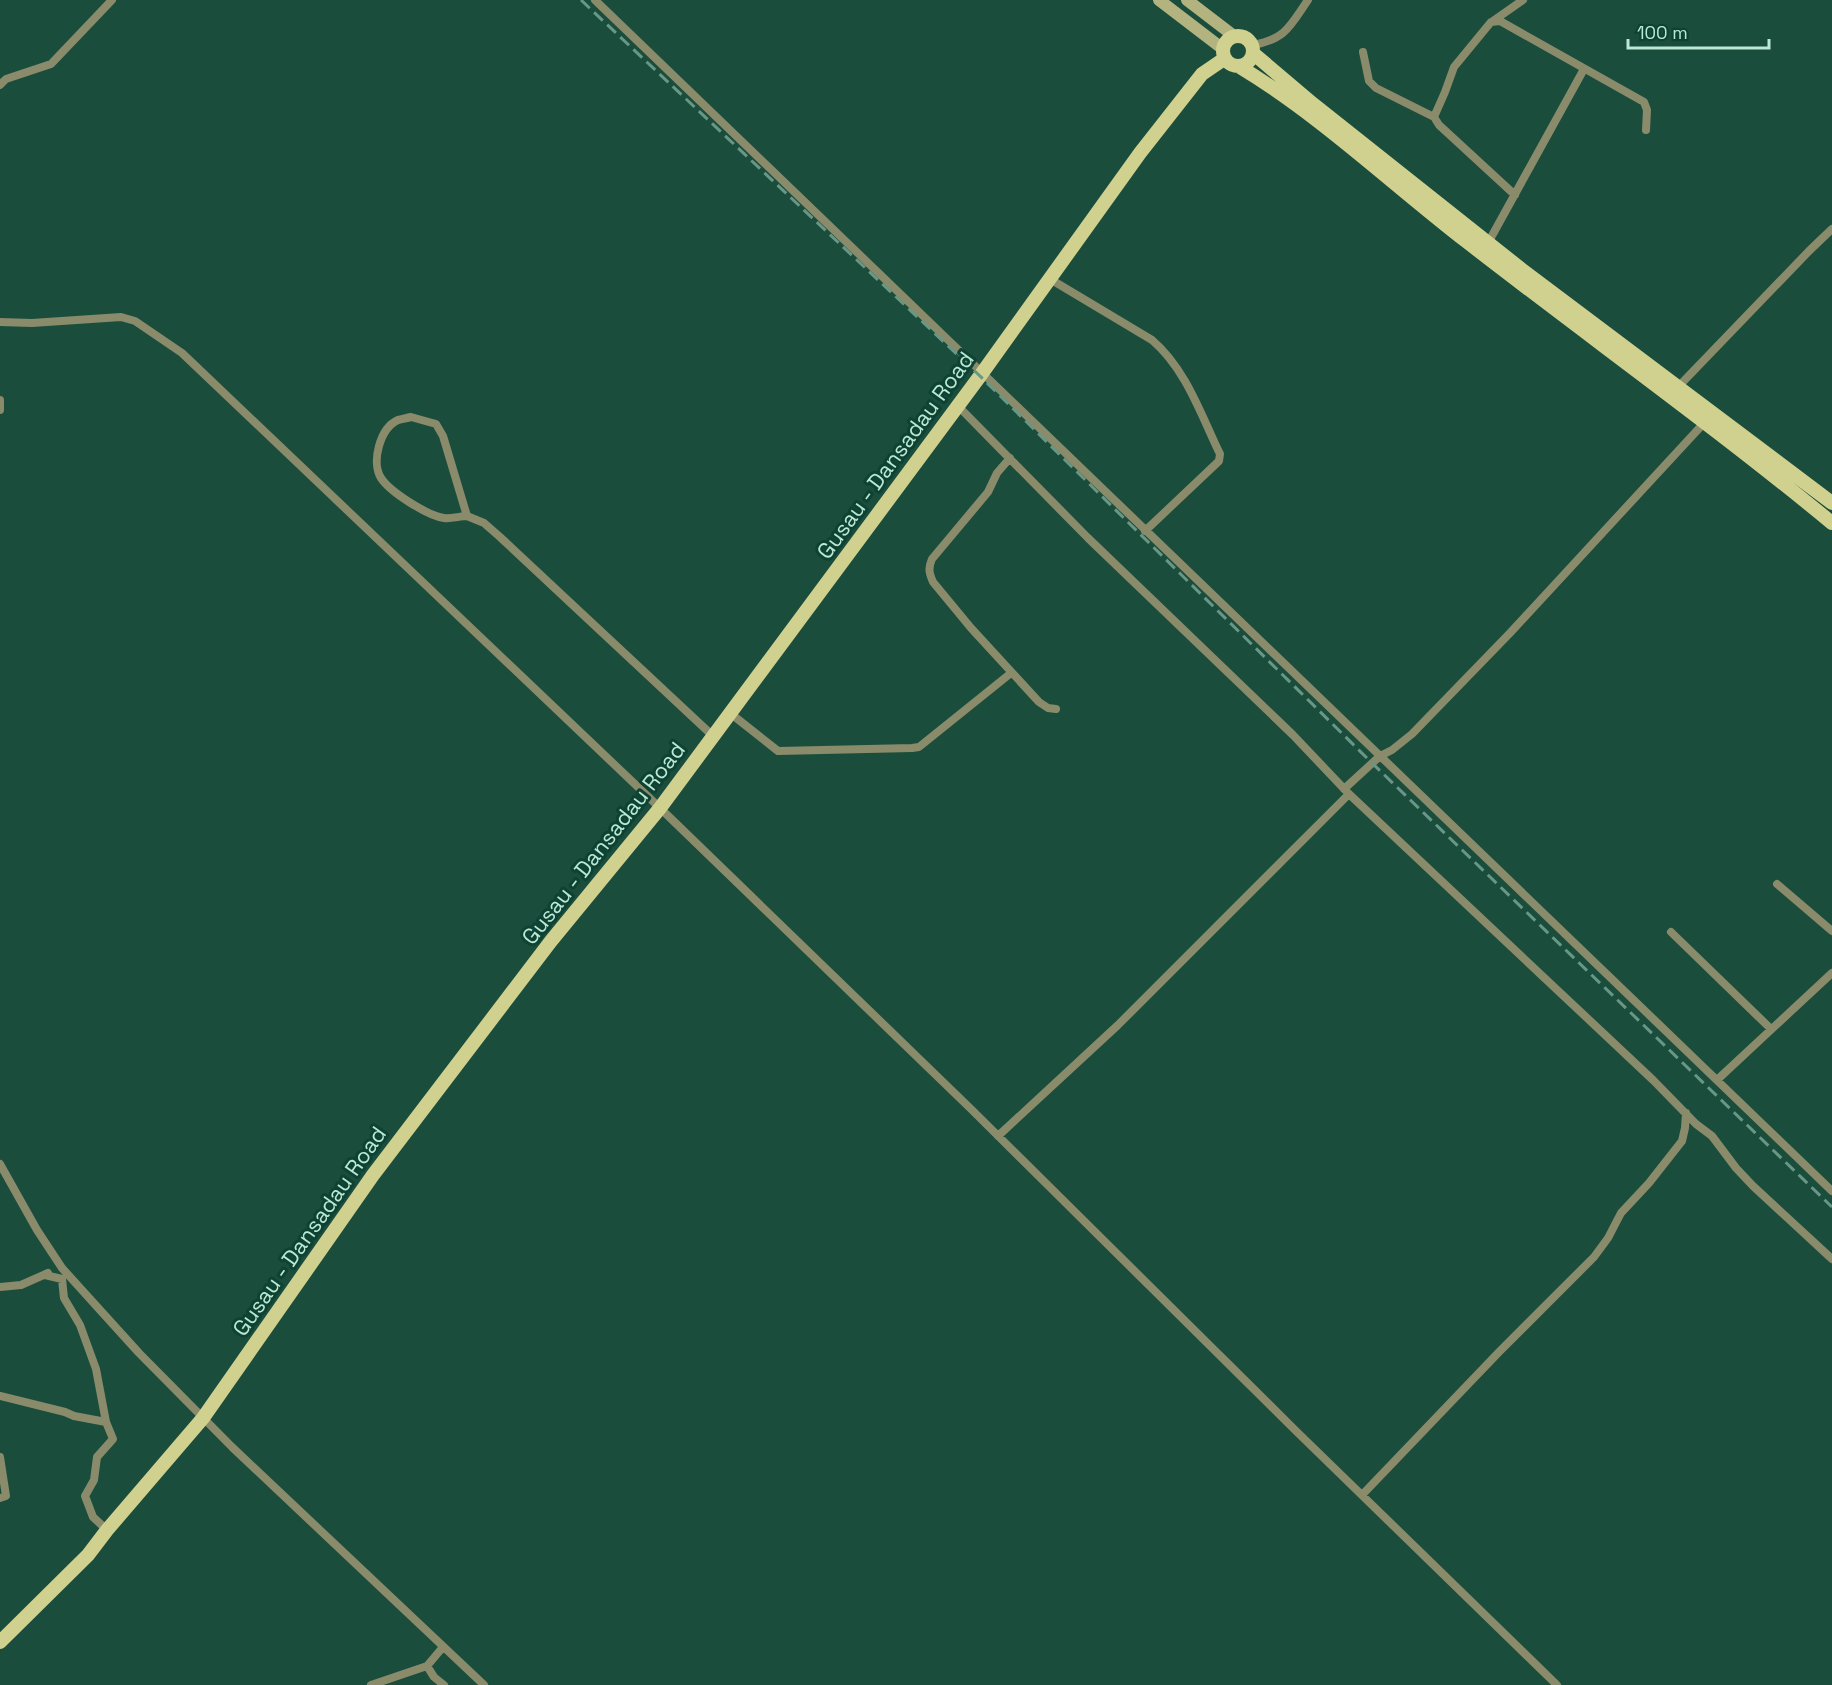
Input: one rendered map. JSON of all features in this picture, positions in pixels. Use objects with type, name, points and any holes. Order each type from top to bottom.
[{"type":"main road","points":[[1159,0],[1224,54],[1232,66],[1240,67],[1282,94],[1464,239],[1769,471],[1832,523]]},
{"type":"main road","points":[[1187,0],[1234,36],[1247,39],[1253,50],[1313,104],[1488,243],[1832,503]]},
{"type":"main road","points":[[1224,54],[1227,41],[1234,36]]},
{"type":"main road","points":[[1240,67],[1250,62],[1253,50]]},
{"type":"main road","name":"Gusau - Dansadau Road","points":[[0,1642],[88,1556],[107,1530],[203,1418],[374,1175],[551,941],[660,808],[983,371],[1140,153],[1202,74],[1224,54]]},
{"type":"street","points":[[0,85],[6,79],[51,64],[112,0]]},
{"type":"street","points":[[595,0],[983,371],[1145,531],[1832,1191]]},
{"type":"street","points":[[1253,50],[1283,35],[1308,0]]},
{"type":"street","points":[[1434,117],[1454,67],[1493,22],[1523,0]]},
{"type":"street","points":[[1493,22],[1500,21],[1644,102],[1647,110],[1646,130]]},
{"type":"street","points":[[1363,52],[1369,81],[1376,88],[1434,117],[1439,125],[1515,195]]},
{"type":"street","points":[[1488,243],[1584,69]]},
{"type":"street","points":[[1678,387],[1809,250],[1826,237],[1832,229]]},
{"type":"street","points":[[1050,279],[1152,340],[1166,352],[1178,369],[1220,454],[1219,460],[1145,531]]},
{"type":"street","points":[[0,322],[32,323],[121,317],[135,321],[182,353],[660,808],[1557,1685]]},
{"type":"street","points":[[0,400],[0,410]]},
{"type":"street","points":[[957,405],[1088,538],[1293,735],[1346,791],[1712,1136],[1753,1186],[1832,1259]]},
{"type":"street","points":[[467,516],[443,436],[436,424],[411,417],[396,421],[385,433],[379,446],[377,466],[379,476],[384,482],[420,508],[443,518],[467,516],[484,524],[713,736]]},
{"type":"street","points":[[998,1136],[1118,1025],[1380,756],[1392,750],[1412,734],[1510,633],[1704,423]]},
{"type":"street","points":[[1010,459],[997,473],[988,492],[933,559],[929,566],[929,574],[940,591],[1011,673],[1039,702],[1048,708],[1056,709]]},
{"type":"street","points":[[730,712],[778,751],[920,747],[1011,673]]},
{"type":"street","points":[[1777,884],[1832,931]]},
{"type":"street","points":[[1671,932],[1771,1029]]},
{"type":"street","points":[[1717,1080],[1832,973]]},
{"type":"street","points":[[1362,1495],[1594,1257],[1608,1238],[1621,1213],[1682,1141],[1686,1113]]},
{"type":"street","points":[[0,1164],[37,1230],[62,1268],[139,1353],[203,1418],[484,1685]]},
{"type":"street","points":[[0,1287],[21,1285],[62,1268]]},
{"type":"street","points":[[45,1275],[62,1279],[64,1298],[80,1325],[96,1369],[106,1422],[113,1439],[97,1457],[94,1480],[85,1496],[93,1517],[107,1530]]},
{"type":"street","points":[[0,1396],[106,1422]]},
{"type":"street","points":[[0,1457],[6,1496],[0,1497]]},
{"type":"street","points":[[371,1685],[427,1666],[443,1647]]},
{"type":"street","points":[[427,1666],[434,1677],[444,1685]]},
{"type":"railway","points":[[581,0],[980,376],[1372,763],[1832,1207]]}]
